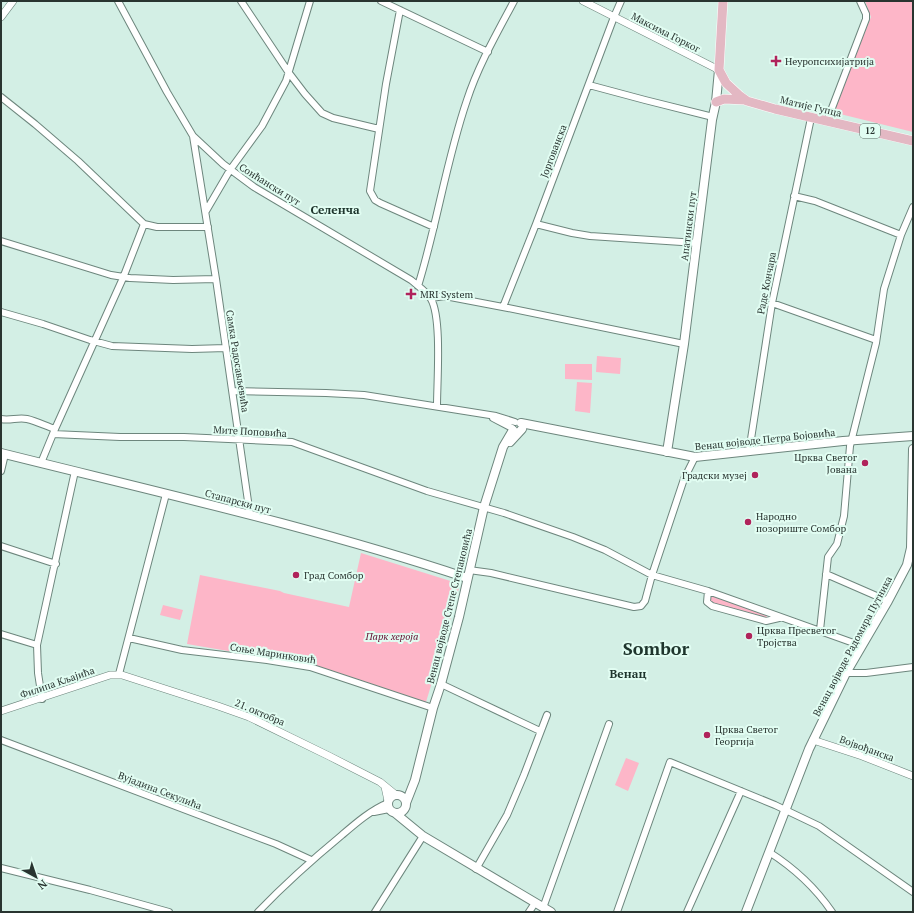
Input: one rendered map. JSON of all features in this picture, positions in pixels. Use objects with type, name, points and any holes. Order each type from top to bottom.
[{"type":"main road","name":"Апатински пут","points":[[667,452],[684,344],[716,102],[723,1]]},
{"type":"main road","name":"Матије Гупца","points":[[719,70],[726,83],[747,101],[810,118],[913,141]]},
{"type":"main road","points":[[716,102],[724,99],[738,99],[747,101]]},
{"type":"main road","name":"Венац војводе Петра Бојовића","points":[[517,427],[544,431],[550,429],[695,458],[913,436]]},
{"type":"main road","name":"Венац војводе Степе Степановића","points":[[405,805],[415,780],[433,708],[459,617],[484,507],[502,451],[506,449],[517,427]]},
{"type":"main road","name":"Венац војводе Радомира Путника","points":[[746,912],[768,852],[813,740],[846,674],[910,564],[913,449]]},
{"type":"main road","name":"Стапарски пут","points":[[3,454],[250,515],[468,574]]},
{"type":"main road","points":[[390,806],[391,797],[412,789]]},
{"type":"main road","points":[[397,795],[403,798],[411,827]]},
{"type":"main road","points":[[390,806],[400,812],[405,805]]},
{"type":"main road","points":[[390,806],[411,827],[423,836],[476,869],[551,912]]},
{"type":"street","points":[[1,17],[13,1]]},
{"type":"street","name":"Сонћански пут","points":[[118,1],[166,92],[193,136],[230,170],[254,187],[404,276],[418,286],[430,298]]},
{"type":"street","points":[[241,1],[289,73],[322,113],[327,116],[379,128]]},
{"type":"street","points":[[206,211],[230,170],[262,126],[286,81],[310,1]]},
{"type":"street","points":[[381,1],[488,52]]},
{"type":"street","points":[[418,286],[467,100],[488,52],[514,1]]},
{"type":"street","name":"Максима Горког","points":[[583,1],[719,70]]},
{"type":"street","name":"Јоргованска","points":[[502,307],[536,224],[621,1]]},
{"type":"street","points":[[826,121],[866,19],[866,14],[860,1]]},
{"type":"street","points":[[400,10],[379,128],[370,192],[372,196],[380,203],[434,227]]},
{"type":"street","points":[[589,84],[713,117]]},
{"type":"street","points":[[1,97],[78,161],[144,224],[157,227],[208,226]]},
{"type":"street","name":"Раде Кончара","points":[[749,452],[772,303],[810,118]]},
{"type":"street","name":"Самка Радосављевића","points":[[193,136],[206,211],[250,515]]},
{"type":"street","points":[[794,196],[815,201],[901,235]]},
{"type":"street","points":[[820,630],[828,557],[837,544],[844,516],[852,441],[876,340],[884,289],[901,235],[913,207]]},
{"type":"street","points":[[41,463],[123,278],[144,224]]},
{"type":"street","points":[[536,224],[596,237],[697,243]]},
{"type":"street","points":[[1,241],[123,278],[185,280],[216,279]]},
{"type":"street","points":[[437,406],[438,335],[435,308],[430,298],[445,296],[684,344]]},
{"type":"street","points":[[772,303],[876,340]]},
{"type":"street","points":[[1,312],[112,346],[192,349],[226,348]]},
{"type":"street","points":[[233,391],[356,395],[437,406],[491,416],[517,427]]},
{"type":"street","name":"Мите Поповића","points":[[1,419],[26,419],[54,432],[120,438],[184,437],[240,441],[292,442],[420,489],[484,507],[573,536],[605,550],[652,575],[708,591],[779,618],[820,630],[862,646]]},
{"type":"street","points":[[1,471],[3,454]]},
{"type":"street","points":[[468,574],[491,573],[634,607],[641,606],[645,601],[652,575],[684,479],[695,458]]},
{"type":"street","points":[[42,699],[38,673],[37,645],[76,472]]},
{"type":"street","points":[[119,674],[166,494]]},
{"type":"street","points":[[1,546],[56,564]]},
{"type":"street","points":[[826,574],[888,601]]},
{"type":"street","points":[[708,591],[707,602],[712,606],[766,621],[779,618]]},
{"type":"street","points":[[1,634],[37,645]]},
{"type":"street","name":"Соње Маринковић","points":[[129,638],[182,650],[267,660],[310,667],[433,708]]},
{"type":"street","points":[[846,674],[913,668]]},
{"type":"street","name":"Филипа Кљајића","points":[[1,711],[42,699],[110,675],[119,674]]},
{"type":"street","name":"21. октобра","points":[[119,674],[193,697],[249,717],[329,756],[385,786],[397,795]]},
{"type":"street","points":[[441,684],[540,731]]},
{"type":"street","points":[[476,869],[507,815],[547,715]]},
{"type":"street","points":[[543,908],[609,724]]},
{"type":"street","name":"Вујадина Секулића","points":[[1,740],[276,844],[311,860]]},
{"type":"street","name":"Војвођанска","points":[[813,740],[862,756],[913,776]]},
{"type":"street","points":[[617,912],[670,762],[741,791],[819,826],[913,892]]},
{"type":"street","points":[[258,912],[311,860],[372,812],[390,806],[385,786]]},
{"type":"street","points":[[686,912],[741,791]]},
{"type":"street","points":[[375,912],[423,836]]},
{"type":"street","points":[[768,852],[802,876],[832,912]]},
{"type":"street","points":[[1,868],[90,890],[169,912]]},
{"type":"street","points":[[529,912],[535,903]]},
{"type":"green space","points":[[865,1],[913,1],[913,132],[832,112],[871,17]]},
{"type":"green space","points":[[597,356],[621,358],[620,374],[596,372]]},
{"type":"green space","points":[[565,364],[592,364],[592,380],[565,379]]},
{"type":"green space","points":[[577,382],[592,383],[590,413],[575,411]]},
{"type":"green space","name":"Парк хероја","points":[[361,553],[460,584],[426,702],[315,666],[187,644],[200,575],[349,607]]},
{"type":"green space","points":[[714,595],[766,614],[767,617],[765,618],[710,603],[710,598]]},
{"type":"green space","points":[[163,605],[183,610],[180,620],[160,615]]},
{"type":"green space","points":[[626,758],[639,763],[628,791],[615,785]]},
{"type":"place","name":"Неуропсихијатрија","points":[[776,61]]},
{"type":"place","name":"MRI System","points":[[411,294]]},
{"type":"place","name":"Црква Светог Јована","points":[[865,463]]},
{"type":"place","name":"Градски музеј","points":[[755,475]]},
{"type":"place","name":"Народно позориште Сомбор","points":[[748,522]]},
{"type":"place","name":"Град Сомбор","points":[[296,575]]},
{"type":"place","name":"Црква Пресветог Тројства","points":[[749,636]]},
{"type":"place","name":"Црква Светог Георгија","points":[[707,735]]},
{"type":"district","name":"Селенча","points":[[335,210]]},
{"type":"district","name":"Sombor","points":[[656,649]]},
{"type":"district","name":"Венац","points":[[628,674]]}]
